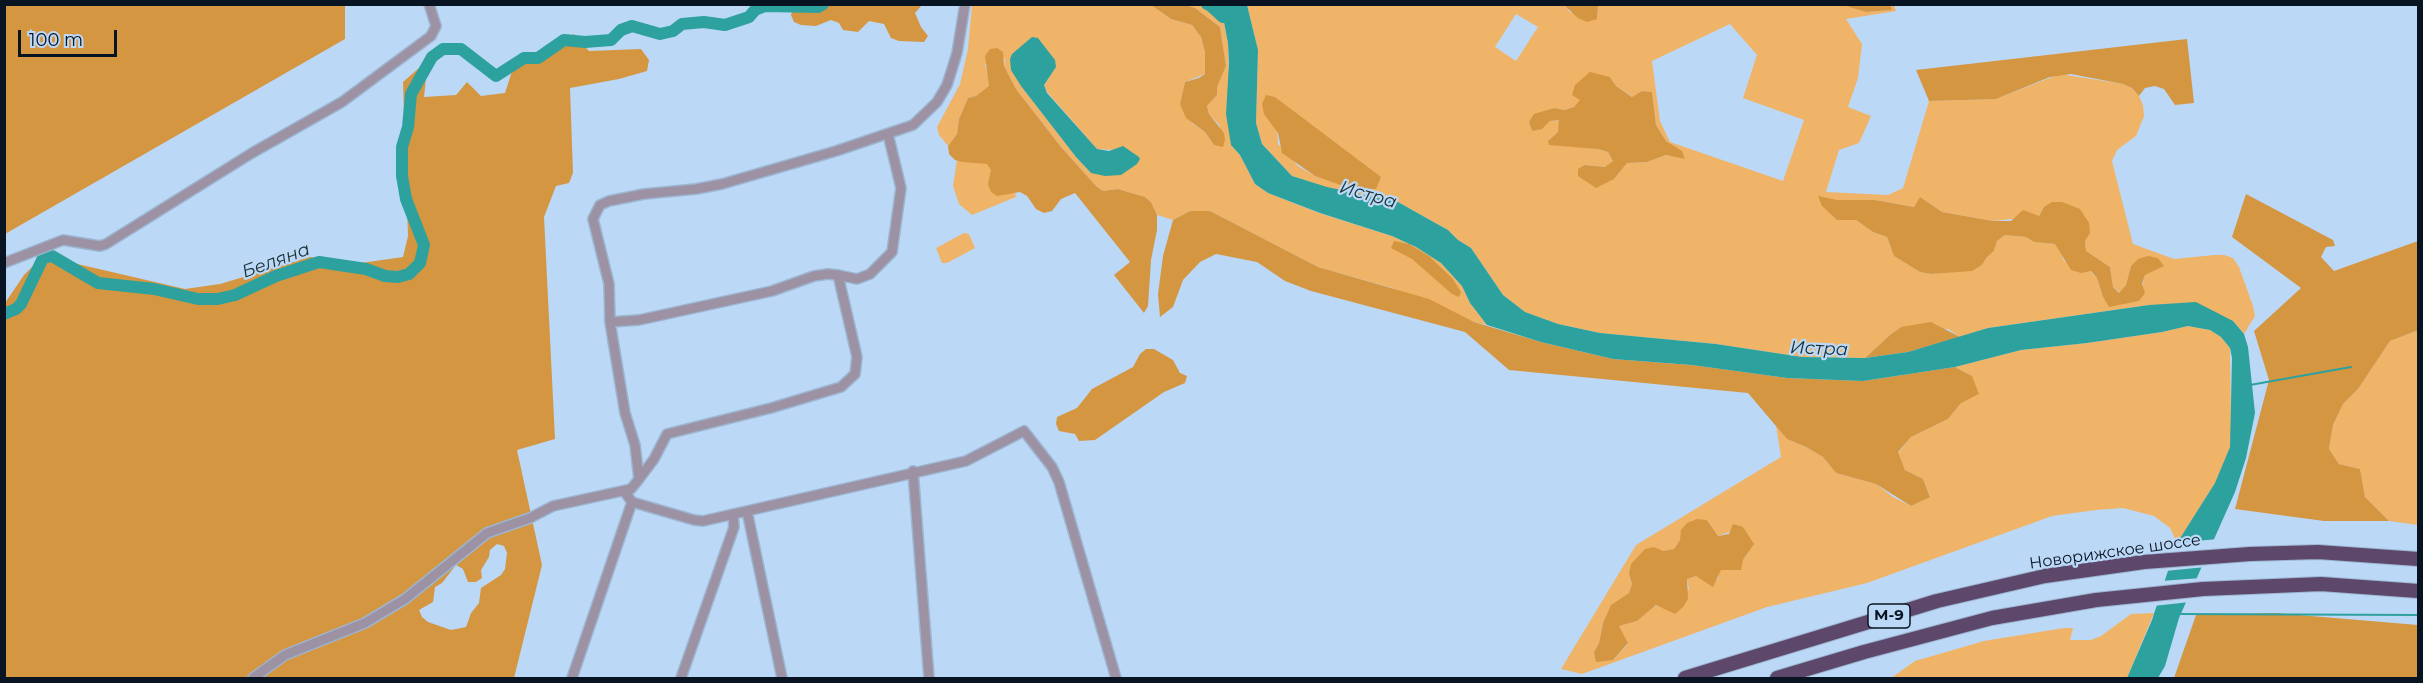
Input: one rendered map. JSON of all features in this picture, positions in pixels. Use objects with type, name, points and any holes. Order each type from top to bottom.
[{"type":"highway","name":"Новорижское шоссе","points":[[1685,678],[1937,602],[2045,576],[2144,562],[2250,554],[2318,552],[2418,559]]},
{"type":"highway","name":"М-9","points":[[1777,678],[1992,618],[2096,600],[2249,586],[2321,584],[2418,591]]},
{"type":"street","points":[[4,263],[63,240],[100,246],[106,244],[252,153],[342,102],[431,36],[436,26],[429,4]]},
{"type":"street","points":[[639,479],[610,322],[609,284],[593,219],[600,205],[634,195],[722,184],[888,135],[913,125],[937,102],[947,85],[957,53],[965,4]]},
{"type":"street","points":[[610,322],[639,320],[772,291],[822,274],[857,279],[870,274],[892,252],[901,188],[888,135]]},
{"type":"street","points":[[252,678],[285,655],[365,624],[405,599],[487,533],[530,518],[553,506],[631,489],[654,459],[667,434],[771,408],[841,387],[855,374],[857,357],[838,275]]},
{"type":"street","points":[[624,491],[632,502],[694,520],[747,511],[913,471],[966,461],[1024,431],[1052,467],[1059,482],[1116,678]]},
{"type":"street","points":[[913,471],[929,678]]},
{"type":"street","points":[[572,678],[632,502]]},
{"type":"street","points":[[747,511],[782,678]]},
{"type":"street","points":[[681,678],[734,527],[733,514]]},
{"type":"shaded area","points":[[5,4],[345,5],[345,39],[5,234]]},
{"type":"shaded area","points":[[1843,4],[1866,12],[1891,10],[1890,5],[1894,5],[1896,11],[1846,19],[1862,44],[1858,78],[1848,107],[1871,116],[1859,143],[1839,150],[1826,192],[1888,195],[1903,188],[1929,101],[1996,99],[2060,74],[2123,84],[2132,88],[2143,105],[2144,116],[2136,136],[2117,150],[2112,161],[2133,244],[2174,259],[2214,255],[2233,258],[2239,267],[2255,316],[2244,334],[2233,321],[2149,305],[1988,328],[1960,337],[1948,329],[1901,327],[1865,358],[1802,357],[1716,344],[1600,333],[1558,324],[1525,312],[1503,295],[1471,248],[1448,230],[1398,202],[1326,187],[1292,176],[1262,144],[1256,123],[1258,50],[1247,5],[1564,5],[1570,12],[1597,19],[1598,5]],"holes":[[[1516,14],[1538,27],[1516,61],[1495,47]],[[1730,24],[1757,55],[1743,98],[1804,120],[1783,181],[1670,142],[1660,121],[1652,61]],[[1610,77],[1616,86],[1633,97],[1642,91],[1652,92],[1656,125],[1666,141],[1681,151],[1685,158],[1666,155],[1647,162],[1627,163],[1614,179],[1585,165],[1606,167],[1613,161],[1608,152],[1548,141],[1558,132],[1560,120],[1550,121],[1532,131],[1529,122],[1553,108],[1563,110],[1574,107]],[[1275,97],[1306,123],[1325,179],[1298,166],[1278,144]],[[1921,198],[1942,212],[1993,221],[2039,216],[2044,207],[2085,241],[2086,251],[2110,267],[2113,287],[2120,293],[2126,285],[2131,266],[2145,274],[2139,301],[2109,306],[2103,297],[2097,278],[2090,271],[2064,261],[2055,244],[2034,242],[2026,237],[2005,235],[1997,241],[1994,251],[1982,265],[1972,270],[1931,274],[1920,272],[1894,256],[1887,237],[1873,232],[1856,220],[1837,220],[1830,213],[1837,200],[1875,200],[1914,207]]]},
{"type":"shaded area","points":[[799,5],[922,5],[915,13],[928,36],[924,42],[899,41],[891,38],[884,24],[869,21],[858,32],[843,30],[839,23],[831,20],[816,26],[801,25],[794,22],[791,15],[793,8]]},
{"type":"shaded area","points":[[972,5],[1151,5],[1171,19],[1192,25],[1201,37],[1205,52],[1205,74],[1185,82],[1180,104],[1192,123],[1205,132],[1214,145],[1220,126],[1209,114],[1207,106],[1217,95],[1217,87],[1226,66],[1220,27],[1195,8],[1186,5],[1217,5],[1223,17],[1228,43],[1231,145],[1240,155],[1255,184],[1268,193],[1319,213],[1392,236],[1416,247],[1441,263],[1462,286],[1470,303],[1487,325],[1474,322],[1392,288],[1318,267],[1210,211],[1190,211],[1173,220],[1157,215],[1151,202],[1145,197],[1118,189],[1103,191],[1061,147],[1016,89],[1004,66],[1005,59],[985,64],[989,87],[976,96],[968,98],[959,119],[957,134],[948,146],[939,135],[937,127],[960,84],[968,49]],"holes":[[[1056,67],[1044,85],[1047,92],[1097,149],[1116,150],[1091,173],[1021,86]]]},
{"type":"shaded area","points":[[1151,5],[1186,5],[1195,8],[1220,27],[1226,66],[1217,87],[1217,95],[1207,106],[1209,114],[1224,133],[1223,147],[1214,145],[1205,132],[1186,118],[1180,104],[1185,82],[1205,74],[1205,52],[1201,37],[1192,25],[1171,19]]},
{"type":"shaded area","points":[[1217,5],[1247,5],[1258,50],[1256,123],[1262,144],[1292,176],[1327,187],[1398,202],[1448,230],[1471,248],[1503,295],[1525,312],[1558,324],[1600,333],[1716,344],[1802,357],[1865,358],[1908,352],[1988,328],[2149,305],[2196,302],[2233,321],[2244,334],[2248,347],[2255,413],[2246,458],[2235,492],[2179,618],[2165,666],[2158,678],[2127,678],[2152,620],[2177,543],[2215,483],[2230,447],[2232,358],[2230,348],[2221,337],[2210,330],[2188,326],[2087,343],[2021,350],[1955,367],[1863,381],[1787,378],[1692,365],[1613,359],[1541,342],[1487,325],[1470,303],[1462,286],[1441,263],[1416,247],[1392,236],[1320,213],[1268,193],[1255,184],[1240,155],[1231,145],[1226,114],[1228,43],[1223,17]]},
{"type":"shaded area","points":[[1564,5],[1598,5],[1597,19],[1587,22],[1578,18]]},
{"type":"shaded area","points":[[1843,5],[1890,5],[1892,10],[1866,12]]},
{"type":"shaded area","points":[[574,34],[589,51],[641,49],[649,60],[647,71],[570,88],[573,173],[569,183],[556,186],[544,217],[555,439],[517,450],[542,565],[514,678],[5,678],[5,303],[24,275],[43,256],[185,289],[220,284],[310,257],[354,264],[403,257],[408,236],[403,82],[428,60],[424,97],[456,95],[467,82],[481,96],[505,93],[514,65]],"holes":[[[497,544],[504,546],[507,553],[505,569],[501,575],[481,588],[479,603],[471,613],[466,627],[451,630],[428,622],[422,617],[419,610],[433,602],[435,587],[442,583],[456,565],[463,569],[468,582],[476,582],[482,578],[481,570],[489,557],[490,550]]]},
{"type":"shaded area","points":[[1032,37],[1038,38],[1055,60],[1056,67],[1044,85],[1047,93],[1097,149],[1109,151],[1123,146],[1139,157],[1137,164],[1121,175],[1105,176],[1091,173],[1076,157],[1011,70],[1012,54]]},
{"type":"shaded area","points":[[2187,39],[2194,103],[2175,105],[2164,89],[2155,86],[2145,88],[2139,96],[2132,88],[2123,84],[2071,74],[2050,77],[1996,99],[1929,101],[1916,70]]},
{"type":"shaded area","points":[[997,48],[1003,52],[1004,66],[1016,89],[1061,147],[1097,187],[1103,191],[1118,189],[1145,197],[1151,202],[1157,215],[1157,230],[1151,260],[1148,306],[1144,313],[1114,275],[1130,262],[1075,193],[1061,199],[1052,211],[1044,213],[1036,209],[1027,196],[1020,192],[997,196],[991,192],[988,184],[991,170],[987,164],[962,162],[955,160],[949,154],[948,146],[957,134],[959,119],[968,98],[976,96],[989,86],[985,56],[990,49]]},
{"type":"shaded area","points":[[1590,72],[1610,77],[1616,86],[1632,97],[1642,91],[1652,92],[1656,125],[1666,141],[1682,151],[1685,159],[1666,155],[1647,162],[1627,163],[1614,179],[1596,188],[1578,176],[1578,169],[1585,165],[1605,167],[1613,161],[1608,152],[1598,149],[1549,145],[1548,141],[1558,132],[1559,120],[1550,121],[1542,129],[1532,131],[1529,122],[1534,114],[1554,108],[1564,110],[1574,107],[1580,100],[1572,95],[1575,85]]},
{"type":"shaded area","points":[[1266,95],[1275,97],[1381,177],[1376,189],[1352,189],[1315,176],[1282,153],[1278,133],[1264,114],[1262,104]]},
{"type":"shaded area","points":[[959,147],[1033,185],[1015,192],[1016,197],[972,215],[959,204],[953,186]]},
{"type":"shaded area","points":[[2246,194],[2333,240],[2335,246],[2326,247],[2321,257],[2334,271],[2418,241],[2418,333],[2416,331],[2390,341],[2358,389],[2343,404],[2333,425],[2329,449],[2339,464],[2360,469],[2365,497],[2389,521],[2324,521],[2235,509],[2269,380],[2254,331],[2301,288],[2232,237]]},
{"type":"shaded area","points":[[1818,196],[1837,200],[1875,200],[1914,207],[1920,197],[1942,212],[1993,221],[2011,221],[2023,210],[2039,216],[2044,207],[2052,202],[2062,202],[2080,209],[2089,223],[2090,233],[2085,241],[2086,251],[2110,267],[2113,287],[2119,293],[2126,285],[2131,266],[2138,259],[2148,256],[2158,258],[2164,266],[2145,275],[2142,284],[2145,293],[2139,301],[2109,307],[2097,278],[2091,271],[2081,273],[2071,270],[2055,244],[2034,242],[2026,237],[2005,235],[1997,241],[1994,251],[1982,265],[1972,271],[1931,274],[1920,272],[1894,256],[1887,237],[1873,232],[1856,220],[1837,220],[1822,206]]},
{"type":"shaded area","points":[[1190,211],[1210,211],[1318,267],[1429,299],[1474,322],[1541,342],[1613,359],[1692,365],[1787,378],[1863,381],[1955,367],[1972,376],[1979,394],[1961,403],[1948,419],[1911,437],[1898,452],[1905,470],[1923,479],[1930,497],[1911,506],[1876,484],[1836,473],[1823,457],[1787,439],[1748,393],[1509,370],[1465,332],[1311,291],[1285,281],[1257,262],[1216,254],[1200,262],[1183,280],[1173,307],[1160,317],[1158,294],[1163,256],[1173,220]]},
{"type":"shaded area","points":[[964,233],[969,234],[975,248],[947,263],[942,263],[936,248]]},
{"type":"shaded area","points":[[1394,241],[1409,244],[1429,256],[1452,278],[1461,292],[1459,297],[1452,294],[1412,259],[1391,248]]},
{"type":"shaded area","points":[[1931,322],[1960,337],[1908,352],[1865,358],[1901,327]]},
{"type":"shaded area","points":[[2188,326],[2210,330],[2221,337],[2230,348],[2230,447],[2219,477],[2177,543],[2170,528],[2154,516],[2123,508],[2052,516],[1867,583],[1767,607],[1582,674],[1561,669],[1636,545],[1781,457],[1776,425],[1787,439],[1823,457],[1836,473],[1876,484],[1893,497],[1911,506],[1930,496],[1923,479],[1905,470],[1898,453],[1911,437],[1948,419],[1961,403],[1972,376],[1955,367],[2021,350],[2162,332]],"holes":[[[1707,520],[1718,536],[1743,527],[1749,552],[1743,560],[1720,569],[1718,579],[1696,576],[1687,579],[1689,589],[1652,608],[1637,621],[1618,626],[1628,644],[1613,660],[1594,652],[1599,643],[1603,623],[1612,605],[1629,593],[1632,584],[1629,574],[1663,551],[1674,549],[1680,540]]]},
{"type":"shaded area","points":[[2416,331],[2418,333],[2418,525],[2389,521],[2365,497],[2360,469],[2339,464],[2329,449],[2333,425],[2343,404],[2358,389],[2390,341]]},
{"type":"shaded area","points":[[1146,349],[1154,349],[1173,360],[1180,373],[1187,376],[1185,383],[1164,392],[1095,440],[1079,441],[1075,434],[1059,431],[1056,424],[1057,417],[1077,408],[1092,389],[1133,367],[1140,354]]},
{"type":"shaded area","points":[[1697,519],[1707,520],[1718,536],[1729,534],[1733,524],[1743,527],[1754,544],[1743,560],[1741,570],[1721,570],[1713,587],[1696,576],[1687,579],[1688,599],[1683,607],[1675,614],[1656,605],[1637,621],[1619,626],[1628,643],[1613,660],[1596,662],[1594,652],[1611,605],[1629,593],[1632,584],[1629,574],[1631,564],[1645,549],[1654,547],[1663,551],[1674,549],[1680,540],[1681,530],[1687,523]]},
{"type":"shaded area","points":[[2154,613],[2127,678],[1891,678],[1915,661],[1984,641],[2064,628],[2073,628],[2070,640],[2091,640],[2101,636],[2131,614]]},
{"type":"shaded area","points":[[2275,613],[2418,625],[2418,678],[2174,678],[2196,615]]},
{"type":"pier","points":[[2218,539],[2206,567],[2165,571],[2174,543]]},
{"type":"pier","points":[[2201,578],[2190,602],[2153,606],[2161,581]]},
{"type":"waterway","name":"Беляна","points":[[4,314],[21,304],[43,258],[52,256],[98,283],[154,289],[198,299],[218,299],[235,295],[276,276],[319,262],[366,269],[385,276],[398,277],[409,274],[420,263],[424,245],[406,199],[402,176],[402,147],[408,127],[411,94],[432,57],[443,49],[461,49],[496,76],[524,58],[538,58],[564,40],[585,42],[611,40],[621,30],[632,26],[660,34],[673,31],[682,24],[704,22],[725,25],[749,17],[755,10],[765,6],[818,7],[823,4]]},
{"type":"waterway","name":"Беляна","points":[[1207,4],[1223,17],[1236,15]]},
{"type":"waterway","points":[[2250,385],[2351,367]]},
{"type":"waterway","points":[[2178,614],[2418,615]]},
{"type":"water label","name":"Истра","points":[[1368,195]]},
{"type":"water label","name":"Истра","points":[[1819,349]]}]
